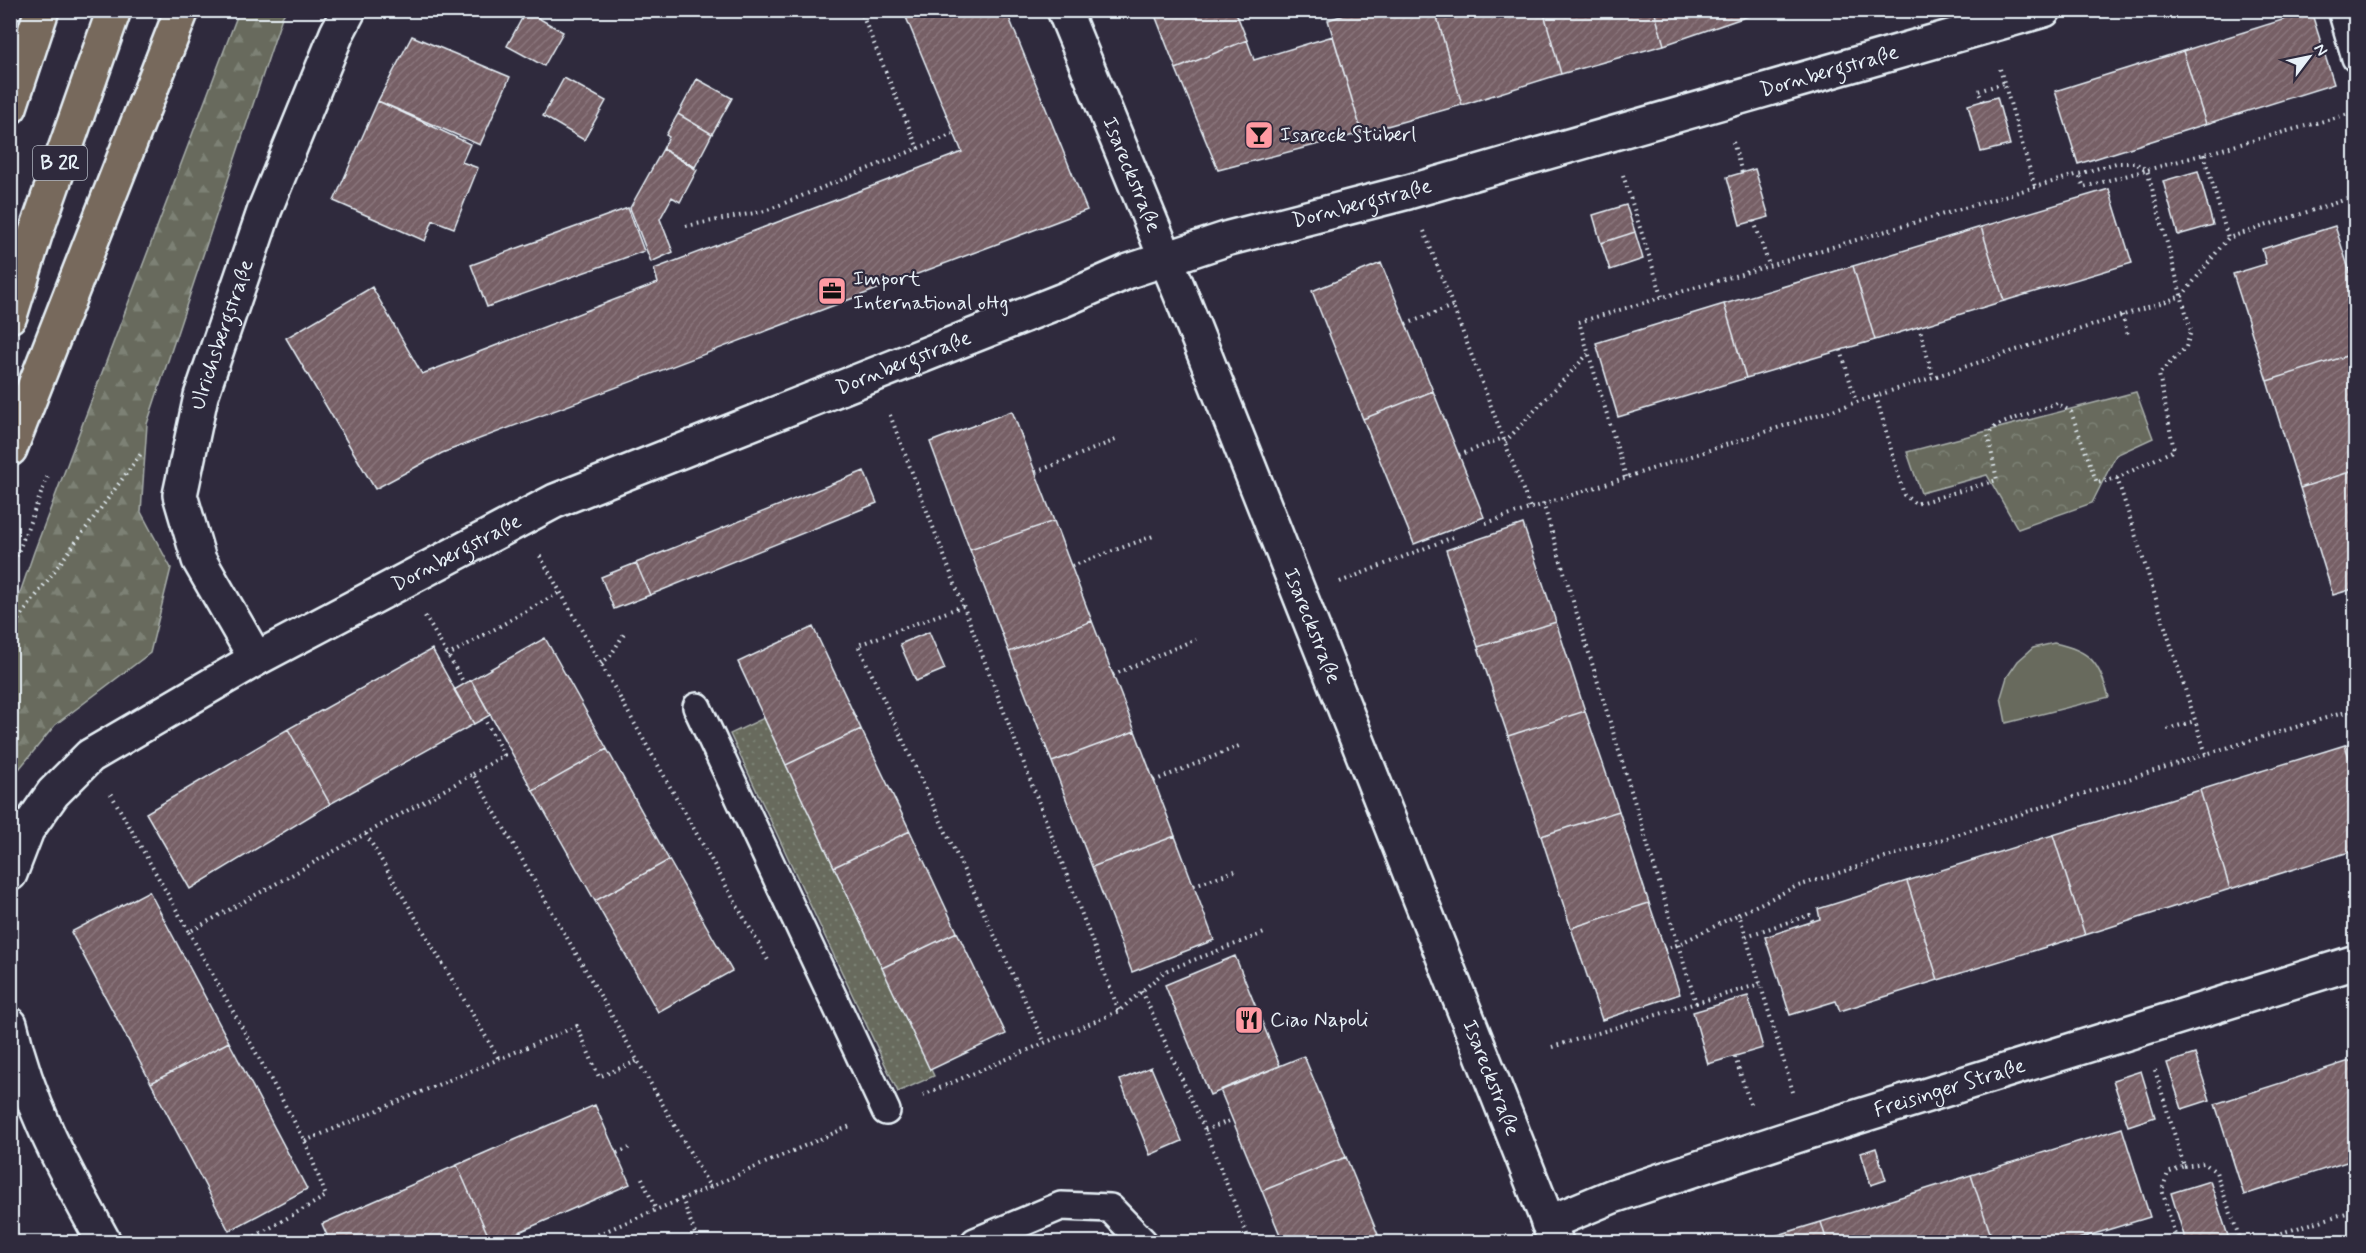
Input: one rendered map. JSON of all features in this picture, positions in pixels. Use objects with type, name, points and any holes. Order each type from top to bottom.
[{"type":"highway","points":[[10,107],[42,10]]},
{"type":"highway","name":"B 2R","points":[[10,316],[35,235],[114,10]]},
{"type":"highway","points":[[10,449],[182,10]]},
{"type":"street","name":"Ulrichsbergstraße","points":[[256,659],[199,560],[180,495],[201,396],[256,233],[337,33],[349,10]]},
{"type":"street","name":"Isareckstraße","points":[[1064,10],[1166,259],[1552,1233]]},
{"type":"street","name":"Dornbergstraße","points":[[10,874],[27,830],[53,793],[90,756],[256,659],[555,501],[1063,300],[1129,271],[1229,238],[1408,192],[2044,10]]},
{"type":"street","name":"Freisinger Straße","points":[[1552,1233],[1613,1196],[1805,1133],[2355,962]]},
{"type":"street","points":[[10,1024],[20,1066],[37,1112],[60,1162],[104,1242]]},
{"type":"lane","points":[[2342,10],[2355,58]]},
{"type":"lane","points":[[697,707],[886,1111]]},
{"type":"lane","points":[[975,1242],[1061,1206],[1110,1208],[1143,1242]]},
{"type":"path","points":[[860,10],[918,149]]},
{"type":"path","points":[[1987,28],[2036,187]]},
{"type":"path","points":[[1983,101],[1978,91],[2004,83]]},
{"type":"path","points":[[2079,175],[2084,187],[2355,112]]},
{"type":"path","points":[[686,226],[765,211],[953,134]]},
{"type":"path","points":[[1610,134],[1662,297]]},
{"type":"path","points":[[2204,154],[2228,238]]},
{"type":"path","points":[[1626,477],[1579,322],[2116,163],[2135,163],[2147,170],[2191,331],[2186,347],[2159,374],[2174,450],[2117,478],[2097,483],[2071,412],[2057,403],[1995,426],[1988,435],[1997,480],[1916,504],[1904,495],[1876,396]]},
{"type":"path","points":[[1408,192],[1530,508]]},
{"type":"path","points":[[1486,523],[2182,296],[2228,238],[2355,196]]},
{"type":"path","points":[[1754,221],[1769,265]]},
{"type":"path","points":[[1406,324],[1453,306]]},
{"type":"path","points":[[2122,315],[2128,335]]},
{"type":"path","points":[[1919,326],[1933,377]]},
{"type":"path","points":[[1841,350],[1856,402]]},
{"type":"path","points":[[1459,455],[1504,440],[1589,354]]},
{"type":"path","points":[[860,380],[890,414],[1119,1011]]},
{"type":"path","points":[[1036,472],[1118,439]]},
{"type":"path","points":[[10,626],[13,627],[147,446]]},
{"type":"path","points":[[2117,478],[2206,754]]},
{"type":"path","points":[[1543,503],[1696,1003]]},
{"type":"path","points":[[1072,566],[1156,535]]},
{"type":"path","points":[[1301,599],[1453,537]]},
{"type":"path","points":[[538,554],[771,966]]},
{"type":"path","points":[[447,656],[560,592]]},
{"type":"path","points":[[963,606],[858,645],[1045,1043]]},
{"type":"path","points":[[425,616],[464,683]]},
{"type":"path","points":[[601,664],[611,655],[624,634]]},
{"type":"path","points":[[1113,675],[1196,639]]},
{"type":"path","points":[[1664,950],[1795,887],[2206,754],[2355,709]]},
{"type":"path","points":[[189,932],[474,774],[504,755],[484,718]]},
{"type":"path","points":[[2167,729],[2195,721]]},
{"type":"path","points":[[1154,781],[1239,746]]},
{"type":"path","points":[[90,756],[305,1142],[326,1196],[245,1242]]},
{"type":"path","points":[[474,774],[710,1187]]},
{"type":"path","points":[[366,834],[499,1059]]},
{"type":"path","points":[[1194,885],[1235,870]]},
{"type":"path","points":[[1739,914],[1805,1133]]},
{"type":"path","points":[[1746,936],[1810,915],[1813,922]]},
{"type":"path","points":[[580,1242],[1119,1011],[1165,971],[1264,933]]},
{"type":"path","points":[[1552,1047],[1760,984]]},
{"type":"path","points":[[1142,991],[1205,1130],[1250,1242]]},
{"type":"path","points":[[1720,996],[1722,1003]]},
{"type":"path","points":[[305,1142],[577,1026],[600,1077],[637,1060]]},
{"type":"path","points":[[2142,1029],[2184,1166]]},
{"type":"path","points":[[1735,1057],[1753,1114]]},
{"type":"path","points":[[1205,1130],[1232,1120]]},
{"type":"path","points":[[617,1153],[629,1148]]},
{"type":"path","points":[[2177,1242],[2162,1190],[2168,1173],[2184,1166],[2204,1163],[2216,1172],[2241,1242]]},
{"type":"path","points":[[642,1178],[656,1210]]},
{"type":"path","points":[[681,1198],[698,1242]]},
{"type":"path","points":[[2252,1242],[2267,1241],[2355,1210]]},
{"type":"green space","points":[[239,11],[286,11],[282,17],[147,424],[141,512],[171,568],[150,653],[55,725],[11,779],[11,619],[34,552]]},
{"type":"green space","points":[[2136,392],[2153,438],[2116,455],[2092,503],[2018,529],[1987,475],[1921,493],[1907,452]]},
{"type":"green space","points":[[2054,643],[2077,650],[2092,660],[2101,675],[2109,697],[2006,723],[2001,697],[2007,677],[2018,661],[2033,648]]},
{"type":"green space","points":[[764,718],[934,1076],[898,1092],[730,734]]},
{"type":"building","points":[[903,10],[1006,10],[1087,210],[442,453],[375,489],[286,338],[372,287],[422,374],[658,283],[654,269],[962,152]]},
{"type":"building","points":[[1153,10],[1235,10],[1247,40],[1176,69]]},
{"type":"building","points":[[1360,10],[1435,10],[1462,105],[1362,133],[1328,20]]},
{"type":"building","points":[[1435,10],[1543,10],[1561,74],[1462,105]]},
{"type":"building","points":[[1543,10],[1654,10],[1664,45],[1561,74]]},
{"type":"building","points":[[1654,10],[1766,10],[1664,45]]},
{"type":"building","points":[[526,11],[563,32],[544,66],[507,46]]},
{"type":"building","points":[[2311,11],[2334,84],[2206,124],[2183,51]]},
{"type":"building","points":[[412,36],[510,77],[480,145],[378,101]]},
{"type":"building","points":[[1333,36],[1362,133],[1218,170],[1176,69],[1247,40],[1254,60]]},
{"type":"building","points":[[2183,51],[2206,124],[2078,164],[2055,91]]},
{"type":"building","points":[[564,78],[606,101],[584,140],[543,116]]},
{"type":"building","points":[[697,79],[732,98],[712,134],[678,114]]},
{"type":"building","points":[[1997,97],[2010,145],[1981,152],[1968,105]]},
{"type":"building","points":[[378,101],[470,144],[462,162],[478,168],[454,228],[433,220],[425,241],[334,201]]},
{"type":"building","points":[[678,114],[712,134],[695,167],[663,149],[669,137],[666,135]]},
{"type":"building","points":[[663,149],[697,170],[680,202],[672,197],[660,219],[673,252],[651,262],[630,208]]},
{"type":"building","points":[[1755,169],[1769,217],[1740,225],[1727,177]]},
{"type":"building","points":[[2198,171],[2213,225],[2178,235],[2163,181]]},
{"type":"building","points":[[2109,189],[2132,263],[2004,301],[1981,227]]},
{"type":"building","points":[[1626,205],[1635,232],[1601,243],[1593,215]]},
{"type":"building","points":[[628,208],[644,251],[487,307],[471,265]]},
{"type":"building","points":[[2335,226],[2356,291],[2356,353],[2267,381],[2233,274],[2266,264],[2262,249]]},
{"type":"building","points":[[1981,227],[2004,301],[1875,340],[1853,266]]},
{"type":"building","points":[[1635,232],[1643,259],[1610,270],[1601,243]]},
{"type":"building","points":[[1381,263],[1433,391],[1363,419],[1312,291]]},
{"type":"building","points":[[1853,266],[1875,340],[1746,378],[1724,304]]},
{"type":"building","points":[[1724,304],[1746,378],[1618,417],[1596,343]]},
{"type":"building","points":[[2356,353],[2356,470],[2300,488],[2267,381]]},
{"type":"building","points":[[1433,391],[1484,517],[1414,544],[1363,419]]},
{"type":"building","points":[[1012,411],[1054,521],[970,550],[930,442]]},
{"type":"building","points":[[2356,470],[2356,588],[2333,595],[2300,488]]},
{"type":"building","points":[[864,471],[877,503],[650,595],[636,563]]},
{"type":"building","points":[[1054,521],[1092,621],[1009,652],[970,550]]},
{"type":"building","points":[[1523,524],[1556,622],[1478,647],[1446,550]]},
{"type":"building","points":[[636,563],[650,595],[614,609],[601,577]]},
{"type":"building","points":[[1092,621],[1135,731],[1052,762],[1009,652]]},
{"type":"building","points":[[1556,622],[1585,711],[1508,736],[1478,647]]},
{"type":"building","points":[[813,627],[861,729],[786,765],[738,662]]},
{"type":"building","points":[[929,632],[945,669],[916,681],[900,644]]},
{"type":"building","points":[[545,638],[607,749],[533,791],[471,680]]},
{"type":"building","points":[[432,649],[474,724],[330,804],[288,729]]},
{"type":"building","points":[[471,680],[490,715],[474,724],[454,690]]},
{"type":"building","points":[[1585,711],[1619,811],[1541,836],[1508,736]]},
{"type":"building","points":[[288,729],[330,804],[190,889],[146,813]]},
{"type":"building","points":[[861,729],[910,831],[834,867],[786,765]]},
{"type":"building","points":[[1135,731],[1175,836],[1092,867],[1052,762]]},
{"type":"building","points":[[2356,741],[2356,780],[2345,745]]},
{"type":"building","points":[[2345,745],[2356,780],[2356,850],[2230,889],[2200,790]]},
{"type":"building","points":[[607,749],[669,860],[595,901],[533,791]]},
{"type":"building","points":[[2200,790],[2230,889],[2085,935],[2053,835]]},
{"type":"building","points":[[1619,811],[1649,903],[1571,928],[1541,836]]},
{"type":"building","points":[[910,831],[957,932],[882,968],[834,867]]},
{"type":"building","points":[[2053,835],[2085,935],[1938,980],[1907,881]]},
{"type":"building","points":[[1175,836],[1214,940],[1132,972],[1092,867]]},
{"type":"building","points":[[669,860],[732,971],[658,1012],[595,901]]},
{"type":"building","points":[[1907,881],[1938,980],[1840,1011],[1836,1001],[1790,1015],[1765,937],[1820,919],[1818,909]]},
{"type":"building","points":[[149,891],[229,1042],[151,1083],[71,932]]},
{"type":"building","points":[[1649,903],[1680,994],[1602,1020],[1571,928]]},
{"type":"building","points":[[957,932],[1006,1034],[930,1070],[882,968]]},
{"type":"building","points":[[1235,956],[1280,1066],[1210,1095],[1165,985]]},
{"type":"building","points":[[1748,996],[1763,1048],[1708,1064],[1693,1012]]},
{"type":"building","points":[[229,1042],[307,1189],[229,1231],[151,1083]]},
{"type":"building","points":[[2195,1054],[2210,1100],[2182,1109],[2167,1063]]},
{"type":"building","points":[[1304,1056],[1346,1157],[1262,1191],[1220,1090]]},
{"type":"building","points":[[2356,1059],[2356,1159],[2244,1195],[2215,1104]]},
{"type":"building","points":[[1151,1067],[1182,1141],[1150,1155],[1120,1080]]},
{"type":"building","points":[[2141,1071],[2155,1117],[2128,1126],[2113,1080]]},
{"type":"building","points":[[595,1105],[630,1184],[496,1242],[491,1242],[457,1165]]},
{"type":"building","points":[[2122,1128],[2150,1217],[2068,1242],[1993,1242],[1971,1175]]},
{"type":"building","points":[[1876,1148],[1886,1180],[1871,1185],[1861,1153]]},
{"type":"building","points":[[1346,1157],[1381,1242],[1283,1242],[1262,1191]]},
{"type":"building","points":[[457,1165],[491,1242],[330,1242],[322,1224]]},
{"type":"building","points":[[1971,1175],[1993,1242],[1827,1242],[1821,1222]]},
{"type":"building","points":[[2210,1181],[2230,1242],[2186,1242],[2171,1193]]},
{"type":"building","points":[[1821,1222],[1827,1242],[1755,1242]]},
{"type":"place","name":"Isareck Stüberl","points":[[1259,135]]},
{"type":"place","name":"Import International oHg","points":[[832,291]]},
{"type":"place","name":"Ciao Napoli","points":[[1249,1020]]}]
